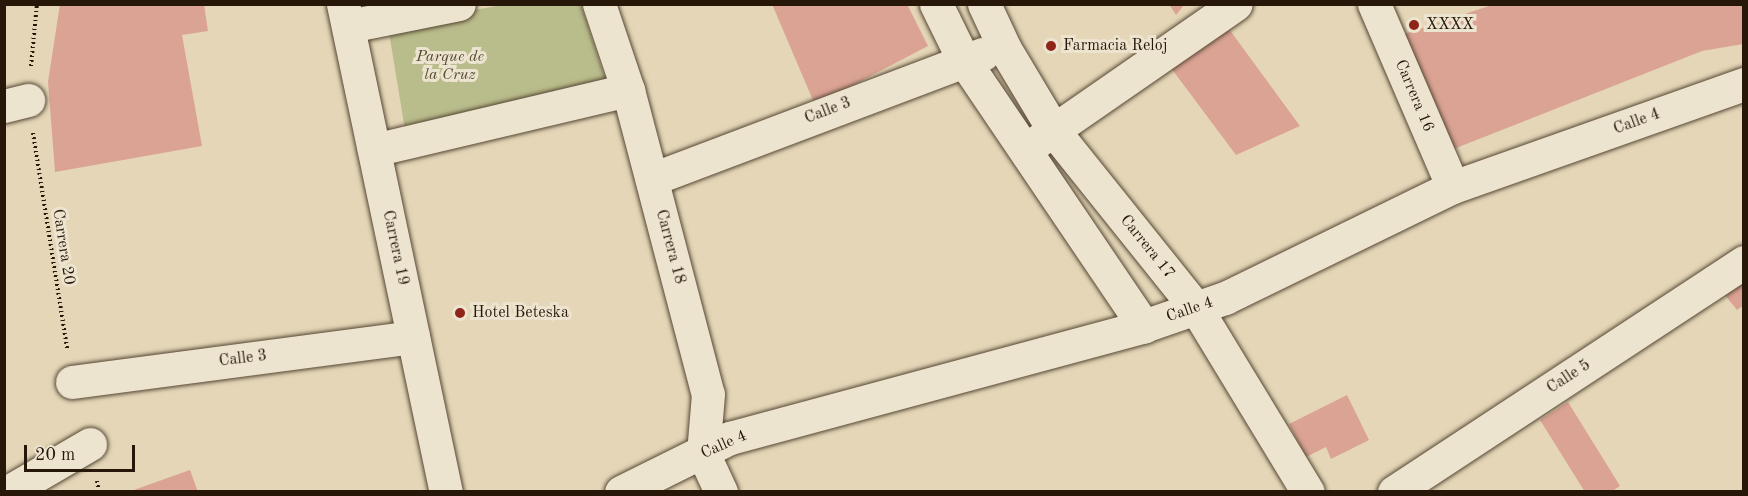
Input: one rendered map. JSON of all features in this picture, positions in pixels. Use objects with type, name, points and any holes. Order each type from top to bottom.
[{"type":"street","points":[[346,15],[459,4]]},
{"type":"street","name":"Carrera 18","points":[[599,4],[628,90],[708,394],[703,453],[721,492]]},
{"type":"street","points":[[936,4],[963,59],[1144,326]]},
{"type":"street","name":"Carrera 17","points":[[984,4],[1005,49],[1054,131],[1196,308],[1308,492]]},
{"type":"street","points":[[1024,149],[1054,131],[1236,4]]},
{"type":"street","name":"Carrera 16","points":[[1374,4],[1453,187]]},
{"type":"street","name":"Carrera 19","points":[[346,15],[446,492]]},
{"type":"street","name":"Calle 3","points":[[652,179],[963,59],[1005,49]]},
{"type":"street","points":[[374,150],[628,90]]},
{"type":"street","name":"Calle 4","points":[[621,492],[730,438],[1144,326],[1225,298],[1453,187],[1742,91]]},
{"type":"street","name":"Calle 5","points":[[1394,492],[1743,262]]},
{"type":"street","name":"Calle 3","points":[[72,382],[413,337]]},
{"type":"street","points":[[8,492],[90,444]]},
{"type":"path","name":"Carrera 20","points":[[37,4],[16,103],[72,382]]},
{"type":"path","points":[[90,444],[99,492]]},
{"type":"green space","name":"Parque de la Cruz","points":[[502,5],[581,5],[606,82],[405,130],[388,26]]},
{"type":"building","points":[[60,4],[204,4],[208,31],[182,35],[202,146],[55,172],[48,82]]},
{"type":"building","points":[[772,4],[907,4],[928,46],[815,105]]},
{"type":"building","points":[[1169,4],[1185,4],[1176,15]]},
{"type":"building","points":[[1495,4],[1743,4],[1743,44],[1702,51],[1451,150],[1401,35]]},
{"type":"building","points":[[1229,29],[1300,126],[1236,155],[1168,64]]},
{"type":"building","points":[[1743,280],[1743,306],[1737,310],[1724,294]]},
{"type":"building","points":[[1347,395],[1369,440],[1331,459],[1326,447],[1306,457],[1289,424]]},
{"type":"building","points":[[1568,402],[1620,486],[1611,492],[1585,492],[1540,420]]},
{"type":"building","points":[[190,470],[198,492],[131,491]]},
{"type":"place","name":"XXXX","points":[[1414,25]]},
{"type":"place","name":"Farmacia Reloj","points":[[1051,46]]},
{"type":"place","name":"Hotel Beteska","points":[[460,313]]}]
